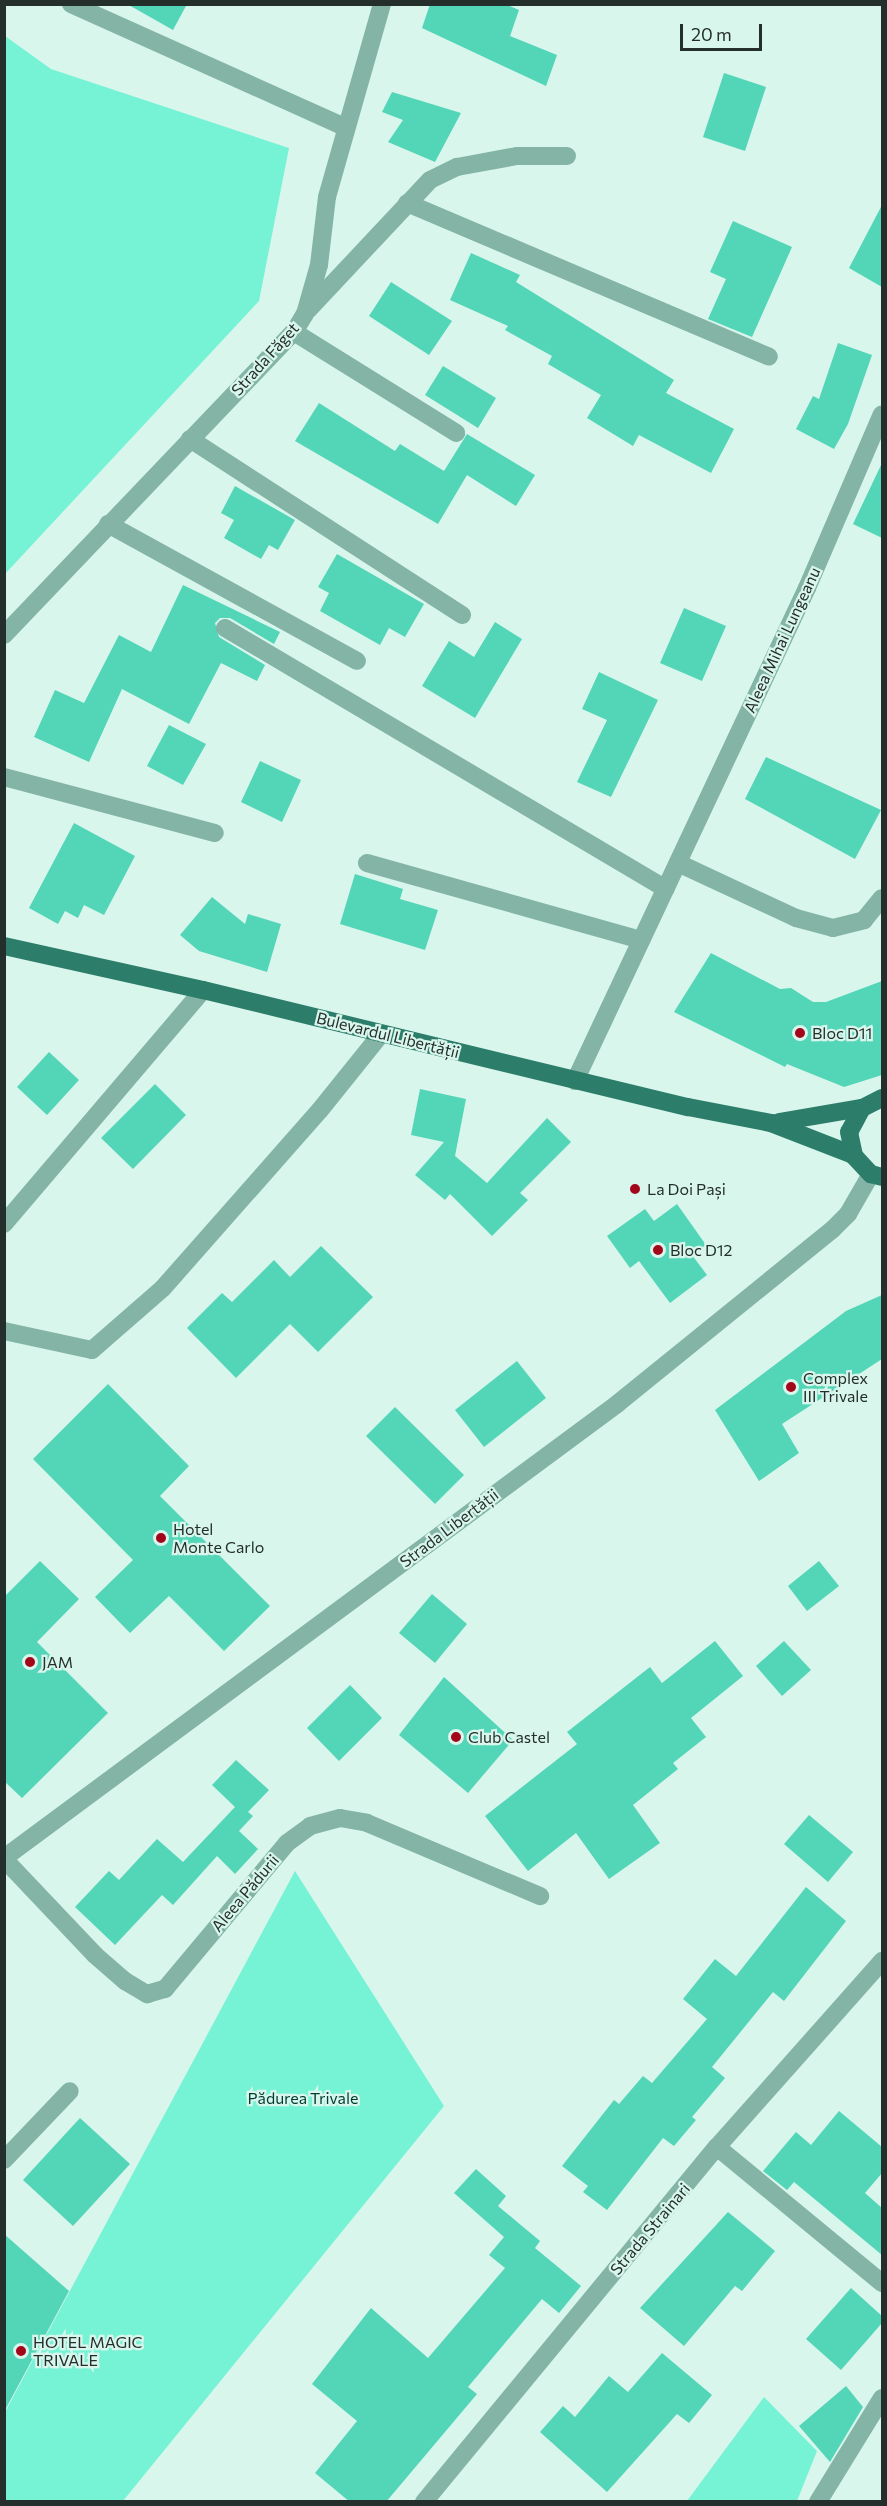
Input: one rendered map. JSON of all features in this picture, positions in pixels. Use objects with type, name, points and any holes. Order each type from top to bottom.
[{"type":"main road","name":"Bulevardul Libertății","points":[[4,946],[203,990],[575,1081],[771,1123],[853,1155]]},
{"type":"main road","name":"Bulevardul Libertății","points":[[771,1123],[862,1108],[882,1098]]},
{"type":"main road","points":[[862,1108],[849,1132],[853,1155],[877,1176]]},
{"type":"street","points":[[71,4],[345,127]]},
{"type":"street","name":"Strada Făget","points":[[4,635],[189,439],[294,332],[305,314],[319,265],[327,197],[345,127],[382,4]]},
{"type":"street","points":[[305,314],[430,180],[457,167],[517,156],[567,156]]},
{"type":"street","points":[[408,203],[769,357]]},
{"type":"street","points":[[294,332],[456,433]]},
{"type":"street","name":"Aleea Mihai Lungeanu","points":[[575,1081],[807,588],[882,414]]},
{"type":"street","points":[[189,439],[462,615]]},
{"type":"street","points":[[108,524],[357,661]]},
{"type":"street","points":[[225,628],[666,889]]},
{"type":"street","points":[[4,777],[214,833]]},
{"type":"street","points":[[367,863],[641,940]]},
{"type":"street","points":[[678,863],[796,918],[833,928],[864,920],[882,898]]},
{"type":"street","points":[[4,1224],[203,990]]},
{"type":"street","points":[[4,1331],[92,1350],[163,1288],[320,1110],[381,1034]]},
{"type":"street","name":"Strada Libertății","points":[[4,1858],[617,1404],[833,1229],[848,1214],[877,1176]]},
{"type":"street","name":"Aleea Pădurii","points":[[4,1858],[95,1955],[125,1981],[147,1994],[165,1989],[288,1843],[310,1826],[340,1818],[367,1823],[540,1896]]},
{"type":"street","name":"Strada Strainari","points":[[424,2502],[717,2147],[882,1961]]},
{"type":"street","points":[[4,2160],[70,2091]]},
{"type":"street","points":[[717,2147],[882,2283]]},
{"type":"street","points":[[818,2502],[882,2398]]},
{"type":"green space","points":[[5,36],[51,69],[289,148],[259,301],[5,574]]},
{"type":"green space","name":"Pădurea Trivale","points":[[295,1871],[444,2106],[123,2501],[5,2501],[5,2412]]},
{"type":"green space","points":[[764,2397],[817,2451],[797,2501],[687,2501]]},
{"type":"building","points":[[127,4],[187,4],[173,30]]},
{"type":"building","points":[[430,4],[505,4],[519,10],[510,36],[557,55],[546,86],[422,28]]},
{"type":"building","points":[[724,73],[766,87],[745,151],[703,137]]},
{"type":"building","points":[[392,92],[461,113],[435,162],[388,142],[403,120],[382,112]]},
{"type":"building","points":[[882,205],[882,287],[849,268]]},
{"type":"building","points":[[733,221],[792,247],[752,337],[708,319],[726,279],[710,272]]},
{"type":"building","points":[[471,253],[520,275],[516,282],[674,380],[666,393],[734,429],[711,473],[639,435],[633,446],[587,418],[601,395],[548,364],[552,356],[505,330],[508,326],[450,300]]},
{"type":"building","points":[[391,282],[452,321],[429,355],[369,316]]},
{"type":"building","points":[[838,343],[872,355],[848,424],[834,449],[796,429],[813,396],[819,399]]},
{"type":"building","points":[[443,366],[496,398],[478,428],[425,395]]},
{"type":"building","points":[[319,403],[395,451],[400,444],[444,471],[467,434],[535,475],[516,506],[467,475],[438,524],[295,441]]},
{"type":"building","points":[[882,463],[882,538],[853,524]]},
{"type":"building","points":[[235,486],[295,520],[278,550],[269,545],[261,559],[224,538],[234,520],[221,513]]},
{"type":"building","points":[[337,554],[424,604],[405,637],[389,628],[380,645],[320,611],[329,593],[318,587]]},
{"type":"building","points":[[183,585],[280,632],[274,644],[230,618],[220,618],[215,623],[219,637],[265,665],[257,681],[221,663],[189,724],[122,689],[89,762],[34,737],[55,690],[84,703],[119,635],[151,652]]},
{"type":"building","points":[[684,608],[726,626],[702,681],[660,663]]},
{"type":"building","points":[[495,622],[522,639],[475,718],[422,686],[449,641],[474,657]]},
{"type":"building","points":[[599,672],[658,700],[611,797],[577,782],[607,720],[582,709]]},
{"type":"building","points":[[169,725],[206,744],[183,785],[147,766]]},
{"type":"building","points":[[766,757],[881,810],[855,859],[745,799]]},
{"type":"building","points":[[260,761],[301,780],[282,822],[241,802]]},
{"type":"building","points":[[74,823],[135,856],[104,915],[84,905],[78,918],[65,911],[58,924],[29,908]]},
{"type":"building","points":[[355,874],[403,889],[400,899],[438,910],[425,950],[340,924]]},
{"type":"building","points":[[212,897],[245,924],[248,914],[281,924],[267,972],[199,951],[180,935]]},
{"type":"building","name":"Bloc D11","points":[[711,953],[780,989],[791,988],[813,1002],[826,1002],[882,981],[882,1075],[844,1087],[787,1064],[785,1067],[674,1012]]},
{"type":"building","points":[[49,1052],[79,1080],[47,1115],[17,1087]]},
{"type":"building","points":[[155,1084],[186,1115],[133,1169],[101,1138]]},
{"type":"building","points":[[420,1089],[466,1099],[455,1156],[487,1183],[547,1118],[571,1142],[520,1193],[528,1200],[492,1236],[450,1194],[445,1200],[415,1175],[444,1142],[411,1135]]},
{"type":"building","name":"Bloc D12","points":[[677,1204],[706,1245],[692,1255],[707,1275],[670,1303],[639,1261],[630,1268],[607,1236],[645,1209],[654,1221]]},
{"type":"building","points":[[321,1246],[373,1297],[318,1352],[290,1324],[236,1378],[187,1328],[222,1293],[232,1302],[274,1260],[290,1277]]},
{"type":"building","name":"Complex III Trivale","points":[[882,1295],[882,1359],[782,1424],[799,1453],[759,1481],[715,1410],[846,1311]]},
{"type":"building","points":[[517,1361],[546,1398],[484,1447],[455,1410]]},
{"type":"building","points":[[108,1384],[189,1466],[160,1496],[270,1606],[224,1651],[169,1596],[130,1633],[95,1597],[133,1560],[33,1459]]},
{"type":"building","points":[[395,1407],[464,1475],[435,1504],[366,1436]]},
{"type":"building","name":"JAM","points":[[40,1561],[79,1599],[37,1642],[108,1713],[22,1798],[4,1781],[4,1597]]},
{"type":"building","points":[[819,1561],[839,1586],[807,1611],[788,1586]]},
{"type":"building","points":[[432,1594],[467,1624],[435,1663],[399,1633]]},
{"type":"building","points":[[715,1641],[743,1676],[691,1718],[706,1737],[673,1763],[678,1769],[633,1805],[660,1843],[609,1879],[576,1833],[528,1871],[485,1816],[577,1744],[567,1732],[650,1667],[662,1683]]},
{"type":"building","points":[[784,1641],[811,1670],[782,1696],[756,1666]]},
{"type":"building","name":"Club Castel","points":[[444,1677],[513,1740],[468,1793],[399,1735]]},
{"type":"building","points":[[350,1685],[382,1718],[339,1761],[307,1728]]},
{"type":"building","points":[[236,1760],[269,1790],[248,1812],[253,1816],[239,1831],[258,1849],[235,1874],[217,1856],[173,1905],[162,1895],[115,1945],[75,1907],[109,1871],[119,1880],[157,1839],[183,1862],[235,1807],[212,1785]]},
{"type":"building","points":[[809,1815],[853,1852],[828,1882],[784,1844]]},
{"type":"building","points":[[806,1887],[846,1921],[784,2001],[773,1992],[712,2067],[725,2078],[692,2117],[696,2120],[674,2146],[663,2138],[607,2210],[583,2192],[588,2186],[562,2166],[614,2100],[619,2104],[643,2076],[652,2083],[707,2019],[683,1999],[715,1959],[736,1976]]},
{"type":"building","points":[[839,2111],[882,2147],[882,2173],[865,2193],[882,2208],[882,2255],[794,2182],[787,2190],[763,2171],[796,2132],[811,2145]]},
{"type":"building","points":[[80,2118],[130,2164],[73,2226],[23,2180]]},
{"type":"building","points":[[476,2169],[506,2196],[498,2206],[540,2241],[535,2248],[581,2286],[559,2313],[542,2299],[468,2387],[477,2394],[386,2502],[350,2502],[315,2473],[357,2421],[312,2384],[371,2308],[428,2358],[505,2268],[489,2255],[504,2237],[454,2193]]},
{"type":"building","points":[[728,2212],[775,2251],[742,2291],[735,2286],[684,2346],[640,2308]]},
{"type":"building","name":"HOTEL MAGIC TRIVALE","points":[[4,2234],[69,2291],[4,2412]]},
{"type":"building","points":[[851,2288],[882,2316],[882,2323],[841,2370],[806,2339]]},
{"type":"building","points":[[662,2353],[712,2395],[689,2423],[677,2414],[607,2492],[540,2432],[563,2406],[575,2417],[609,2376],[628,2392]]},
{"type":"building","points":[[846,2386],[863,2407],[830,2462],[799,2426]]},
{"type":"place","name":"Bloc D11","points":[[800,1033]]},
{"type":"place","name":"La Doi Pași","points":[[635,1189]]},
{"type":"place","name":"Bloc D12","points":[[658,1250]]},
{"type":"place","name":"Complex III Trivale","points":[[791,1387]]},
{"type":"place","name":"Hotel Monte Carlo","points":[[161,1538]]},
{"type":"place","name":"JAM","points":[[30,1662]]},
{"type":"place","name":"Club Castel","points":[[456,1737]]},
{"type":"place","name":"HOTEL MAGIC TRIVALE","points":[[21,2351]]}]
